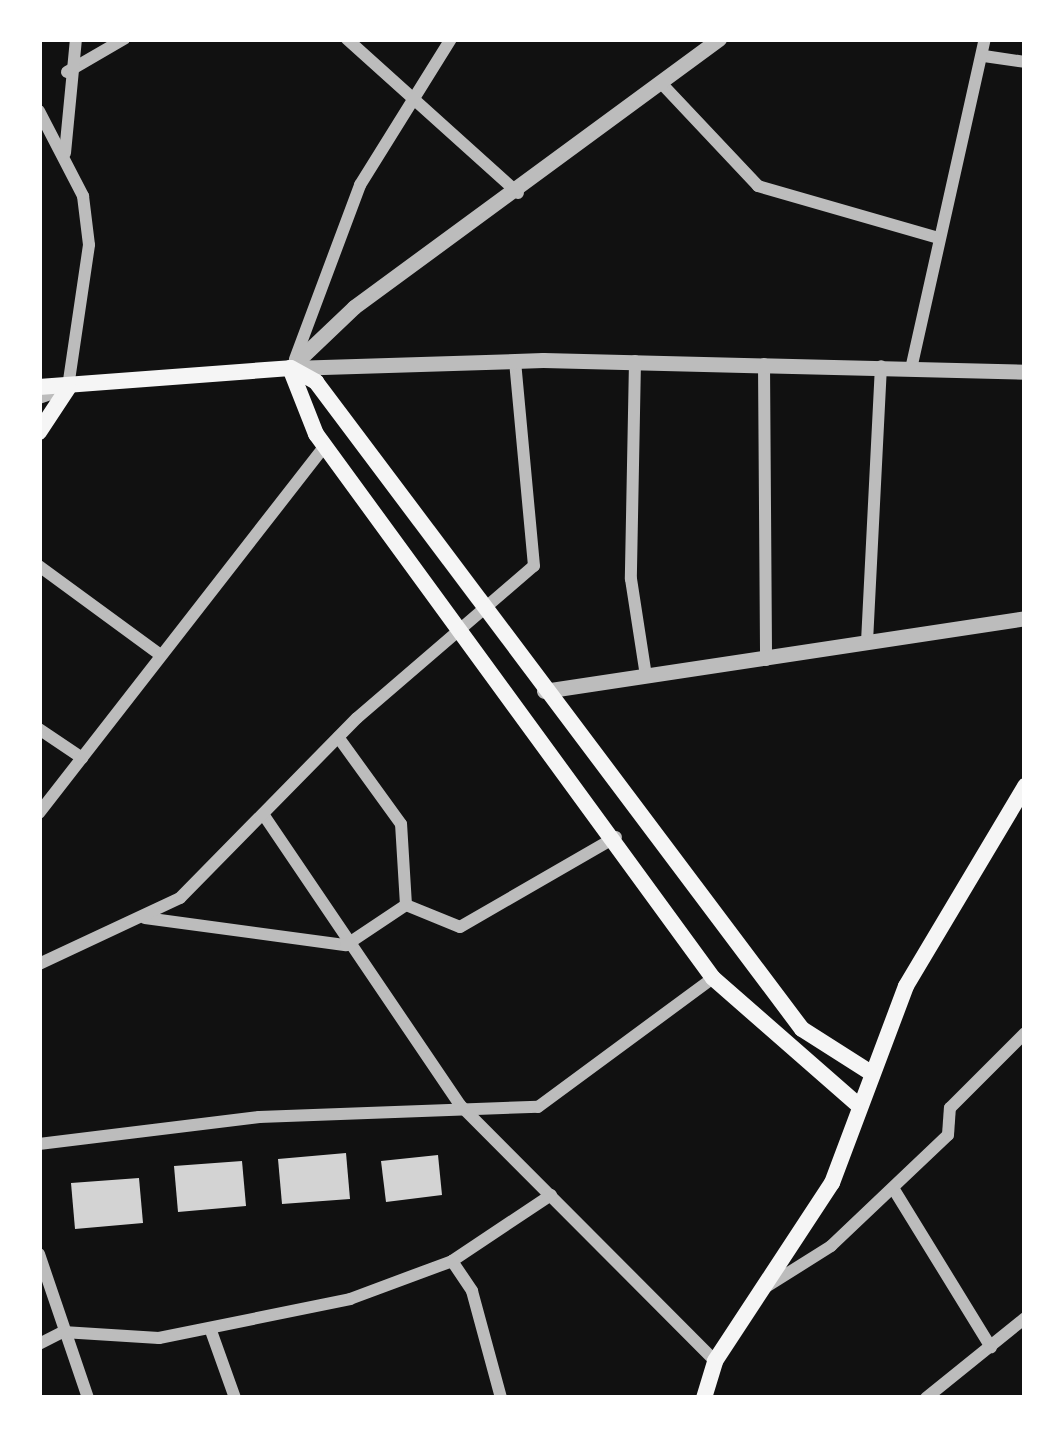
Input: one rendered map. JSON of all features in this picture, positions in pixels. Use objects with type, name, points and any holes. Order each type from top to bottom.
[{"type":"main road","points":[[290,368],[326,446],[617,837],[712,978],[859,1106]]},
{"type":"main road","points":[[39,385],[68,388],[290,368],[316,382],[802,1029],[871,1073]]},
{"type":"main road","points":[[39,432],[68,388]]},
{"type":"main road","points":[[704,1398],[715,1361],[832,1183],[906,986],[1025,786]]},
{"type":"street","points":[[65,160],[67,72],[76,39]]},
{"type":"street","points":[[67,72],[124,39]]},
{"type":"street","points":[[346,39],[519,194]]},
{"type":"street","points":[[290,368],[360,185],[407,97],[451,39]]},
{"type":"street","points":[[290,368],[355,307],[519,194],[719,39]]},
{"type":"street","points":[[911,368],[985,39]]},
{"type":"street","points":[[984,56],[1025,62]]},
{"type":"street","points":[[662,84],[758,187],[938,238]]},
{"type":"street","points":[[39,398],[68,388],[89,245],[65,160],[40,116]]},
{"type":"street","points":[[290,368],[635,361],[1025,371]]},
{"type":"street","points":[[635,361],[631,579],[646,676]]},
{"type":"street","points":[[39,964],[180,898],[338,737],[534,566],[538,537],[514,363]]},
{"type":"street","points":[[764,364],[766,660]]},
{"type":"street","points":[[867,642],[881,366]]},
{"type":"street","points":[[39,813],[158,653],[326,446]]},
{"type":"street","points":[[39,566],[158,653]]},
{"type":"street","points":[[544,691],[1025,618]]},
{"type":"street","points":[[39,729],[82,758]]},
{"type":"street","points":[[338,737],[401,824],[406,905]]},
{"type":"street","points":[[263,814],[346,945],[460,1106],[715,1361]]},
{"type":"street","points":[[406,905],[460,927],[617,837]]},
{"type":"street","points":[[144,918],[346,945],[406,905]]},
{"type":"street","points":[[39,1144],[460,1106],[538,1107],[712,978]]},
{"type":"street","points":[[765,1288],[893,1188],[948,1136],[950,1108],[988,1063],[1025,1033]]},
{"type":"street","points":[[893,1188],[991,1347]]},
{"type":"street","points":[[39,1343],[63,1332],[159,1338],[350,1299],[452,1261],[551,1195]]},
{"type":"street","points":[[39,1254],[88,1398]]},
{"type":"street","points":[[452,1261],[472,1291],[501,1398]]},
{"type":"street","points":[[926,1398],[1025,1318]]},
{"type":"street","points":[[210,1328],[235,1398]]},
{"type":"building","points":[[346,1153],[350,1199],[282,1204],[278,1159]]},
{"type":"building","points":[[438,1155],[442,1195],[386,1202],[381,1161]]},
{"type":"building","points":[[242,1161],[246,1206],[178,1212],[174,1166]]},
{"type":"building","points":[[139,1178],[143,1223],[75,1229],[71,1183]]}]
